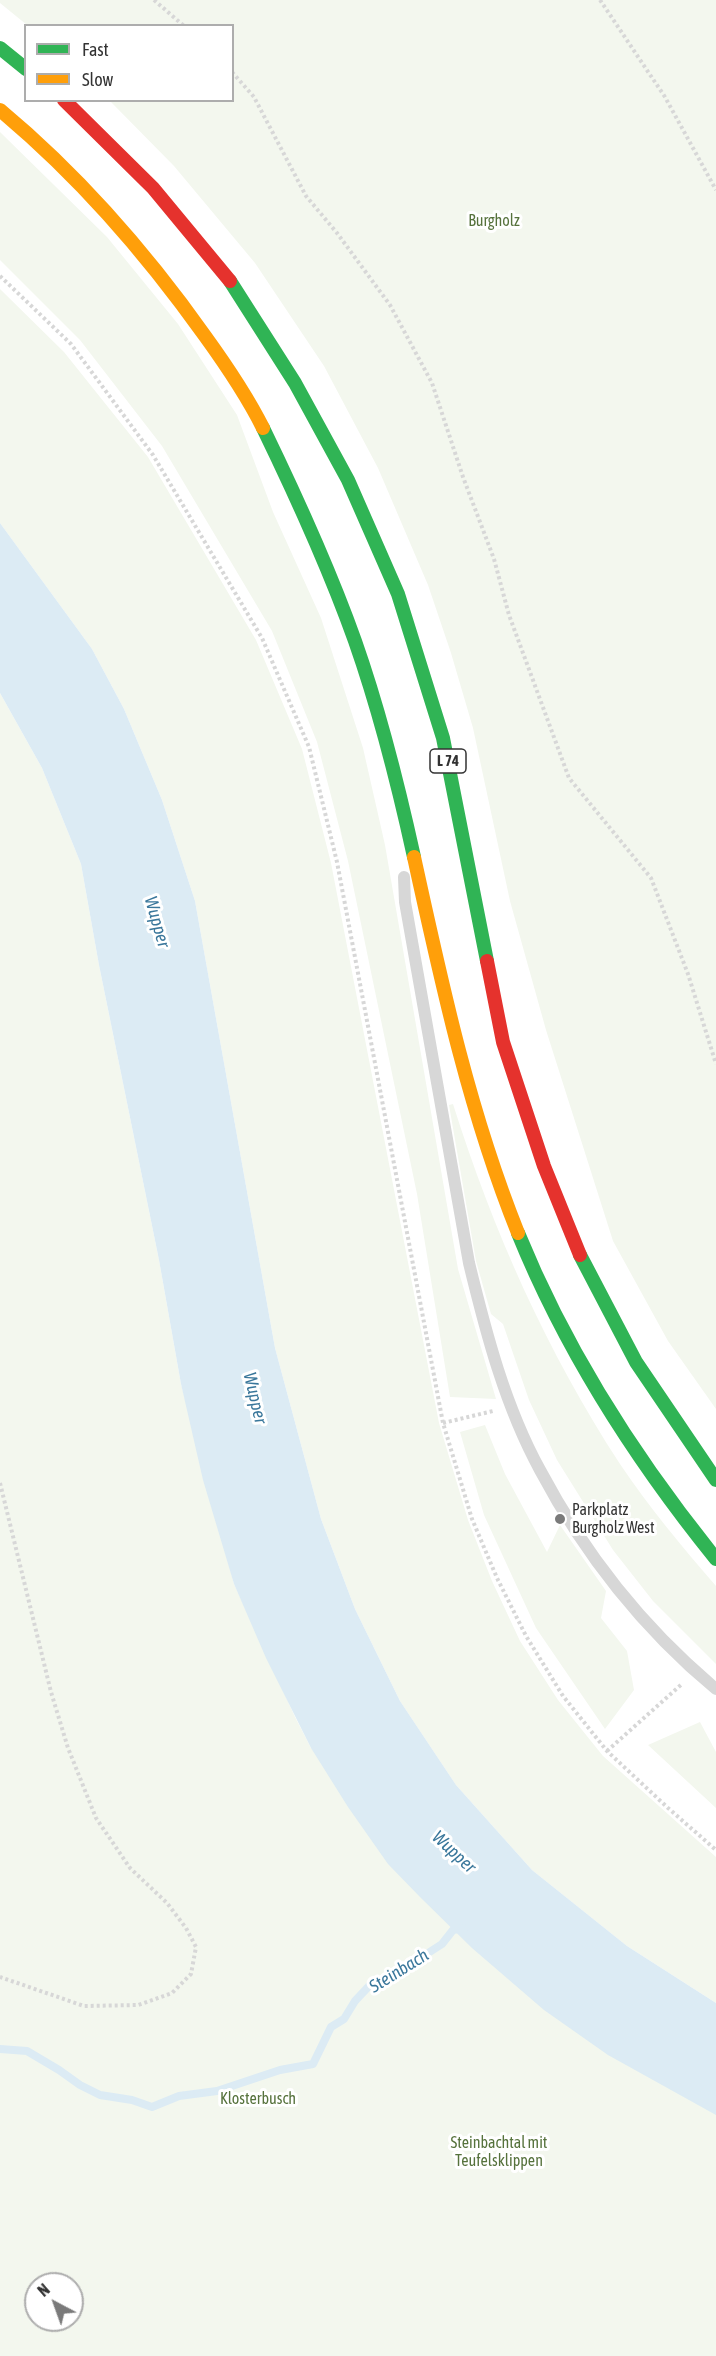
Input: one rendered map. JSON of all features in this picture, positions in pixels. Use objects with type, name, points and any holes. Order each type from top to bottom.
[{"type":"highway","points":[[0,48],[24,67]]},
{"type":"highway","name":"L 74","points":[[66,102],[153,188],[229,280],[295,383],[348,480],[398,594],[443,738],[504,1042],[544,1166],[581,1258],[636,1362],[716,1480]]},
{"type":"highway","points":[[0,110],[26,131],[110,216],[157,270],[191,314],[253,408],[299,501],[344,609],[367,674],[399,795],[459,1055],[500,1189],[540,1281],[594,1386],[670,1501],[716,1559]]},
{"type":"lane","points":[[399,795],[405,902],[466,1252],[482,1320],[511,1406],[539,1468],[591,1552],[636,1612],[716,1689]]},
{"type":"path","points":[[154,0],[182,24]]},
{"type":"path","points":[[600,0],[665,97],[716,190]]},
{"type":"path","points":[[234,74],[254,97],[306,196],[337,233],[390,305],[432,383],[463,477],[494,560],[509,615],[568,778],[651,878],[688,974],[716,1064]]},
{"type":"path","points":[[0,276],[71,344],[153,455],[262,638],[309,747],[337,862],[444,1423],[472,1519],[497,1578],[526,1636],[563,1696],[607,1751],[716,1850]]},
{"type":"path","points":[[444,1423],[511,1406]]},
{"type":"path","points":[[0,1484],[51,1692],[68,1748],[96,1818],[130,1868],[167,1903],[186,1928],[196,1947],[191,1974],[172,1993],[138,2005],[84,2006],[0,1977]]},
{"type":"path","points":[[607,1751],[696,1672]]},
{"type":"green space","name":"Burgholz","points":[[0,0],[716,0],[716,1409],[668,1341],[613,1241],[546,1030],[510,901],[473,728],[451,653],[428,585],[378,468],[324,366],[255,263],[174,166],[111,102],[234,102],[234,24],[26,24],[0,3]]},
{"type":"green space","points":[[0,132],[107,237],[178,324],[237,415],[273,512],[321,618],[363,748],[385,845],[458,1269],[496,1399],[450,1397],[417,1194],[348,861],[317,742],[272,631],[162,446],[80,340],[0,260]]},
{"type":"green space","points":[[0,289],[64,352],[148,457],[256,640],[302,749],[331,863],[439,1423],[468,1520],[492,1581],[520,1641],[558,1700],[603,1756],[716,1857],[716,2003],[627,1946],[532,1870],[456,1785],[400,1701],[355,1609],[321,1519],[275,1348],[195,901],[162,800],[124,709],[92,649],[0,523]]},
{"type":"green space","name":"Klosterbusch","points":[[0,693],[42,768],[81,864],[99,965],[159,1260],[181,1384],[234,1584],[311,1748],[716,2059],[716,2356],[0,2356]]},
{"type":"green space","points":[[453,1104],[504,1244],[524,1290],[569,1378],[631,1480],[716,1586],[716,1664],[653,1601],[613,1550],[557,1460],[529,1400],[503,1324],[491,1314],[476,1261],[449,1105]]},
{"type":"green space","points":[[485,1425],[505,1474],[547,1552],[560,1525],[606,1591],[601,1618],[627,1651],[634,1690],[605,1729],[536,1628],[484,1515],[460,1432]]},
{"type":"green space","points":[[700,1722],[716,1752],[716,1808],[648,1745]]},
{"type":"water","name":"Wupper","points":[[0,523],[92,649],[124,709],[162,800],[195,901],[275,1348],[321,1519],[355,1609],[400,1701],[456,1785],[532,1870],[627,1946],[716,2003],[716,2115],[608,2055],[544,2010],[472,1948],[421,1898],[388,1864],[348,1807],[311,1748],[266,1658],[234,1584],[203,1480],[181,1384],[159,1260],[99,965],[81,864],[42,768],[0,693]]},
{"type":"waterway","name":"Steinbach","points":[[0,2049],[27,2051],[100,2095],[132,2100],[152,2107],[179,2096],[217,2091],[280,2070],[313,2064],[331,2027],[344,2019],[355,2001],[370,1985],[388,1979],[442,1944],[453,1930],[464,1928]]},
{"type":"traffic: fast","points":[[0,48],[24,67]]},
{"type":"traffic: fast","points":[[230,281],[295,383],[348,480],[398,594],[443,738],[487,961]]},
{"type":"traffic: fast","points":[[263,428],[312,533],[355,641],[388,748],[414,857]]},
{"type":"traffic: fast","points":[[518,1233],[558,1320],[605,1403],[658,1483],[716,1559]]},
{"type":"traffic: fast","points":[[580,1255],[636,1362],[716,1480]]},
{"type":"traffic: slow","points":[[0,110],[57,161],[135,245],[213,347],[243,392],[263,428]]},
{"type":"traffic: slow","points":[[414,857],[458,1047],[485,1141],[518,1233]]},
{"type":"traffic: jam","points":[[66,102],[153,188],[230,281]]},
{"type":"traffic: jam","points":[[487,961],[503,1042],[544,1166],[580,1255]]},
{"type":"place","name":"Parkplatz Burgholz West","points":[[560,1519]]},
{"type":"park label","name":"Steinbachtal mit Teufelsklippen","points":[[499,2152]]}]
